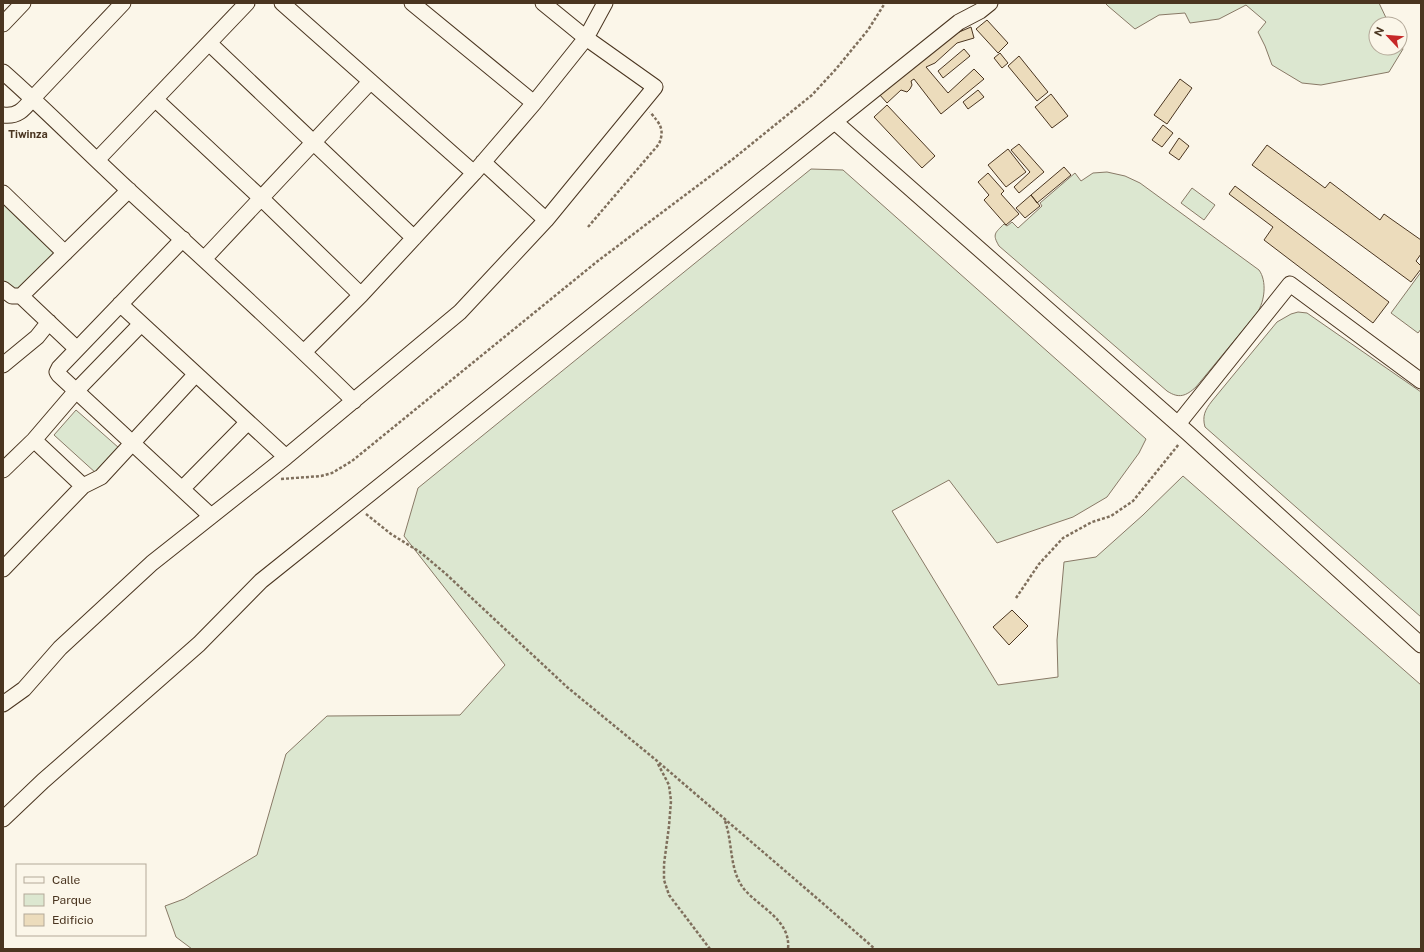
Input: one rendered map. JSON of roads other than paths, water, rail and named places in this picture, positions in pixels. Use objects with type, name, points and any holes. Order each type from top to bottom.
[{"type":"street","points":[[3,24],[23,3]]},
{"type":"street","points":[[3,114],[8,115],[22,112],[33,98],[124,3]]},
{"type":"street","points":[[97,160],[247,3]]},
{"type":"street","points":[[282,3],[370,82],[546,220]]},
{"type":"street","points":[[412,3],[534,103]]},
{"type":"street","points":[[3,704],[24,689],[60,648],[152,563],[354,402],[460,312],[546,220],[655,87],[586,38],[543,3]]},
{"type":"street","points":[[304,352],[361,295],[479,167],[534,103],[586,38],[605,3]]},
{"type":"street","points":[[3,819],[43,781],[199,644],[261,581],[959,22],[980,11],[990,3]]},
{"type":"street","points":[[209,43],[414,238]]},
{"type":"street","points":[[3,72],[33,98],[129,190],[304,352],[354,402]]},
{"type":"street","points":[[204,259],[370,82]]},
{"type":"street","points":[[155,99],[261,198],[361,295]]},
{"type":"street","points":[[835,122],[1183,429],[1421,645]]},
{"type":"street","points":[[20,296],[129,190]]},
{"type":"street","points":[[3,193],[65,253]]},
{"type":"street","points":[[183,239],[77,349],[57,372],[211,516]]},
{"type":"street","points":[[1183,429],[1290,284],[1421,381]]},
{"type":"street","points":[[3,289],[12,296],[20,296],[77,349]]},
{"type":"street","points":[[120,304],[286,457]]},
{"type":"street","points":[[3,365],[37,337],[49,322]]},
{"type":"street","points":[[3,470],[34,440],[76,391],[141,324]]},
{"type":"street","points":[[3,569],[83,486],[101,477],[196,374]]},
{"type":"street","points":[[182,489],[248,422]]},
{"type":"street","points":[[34,440],[83,486]]},
{"type":"district","name":"Tiwinza","points":[[28,134]]}]
